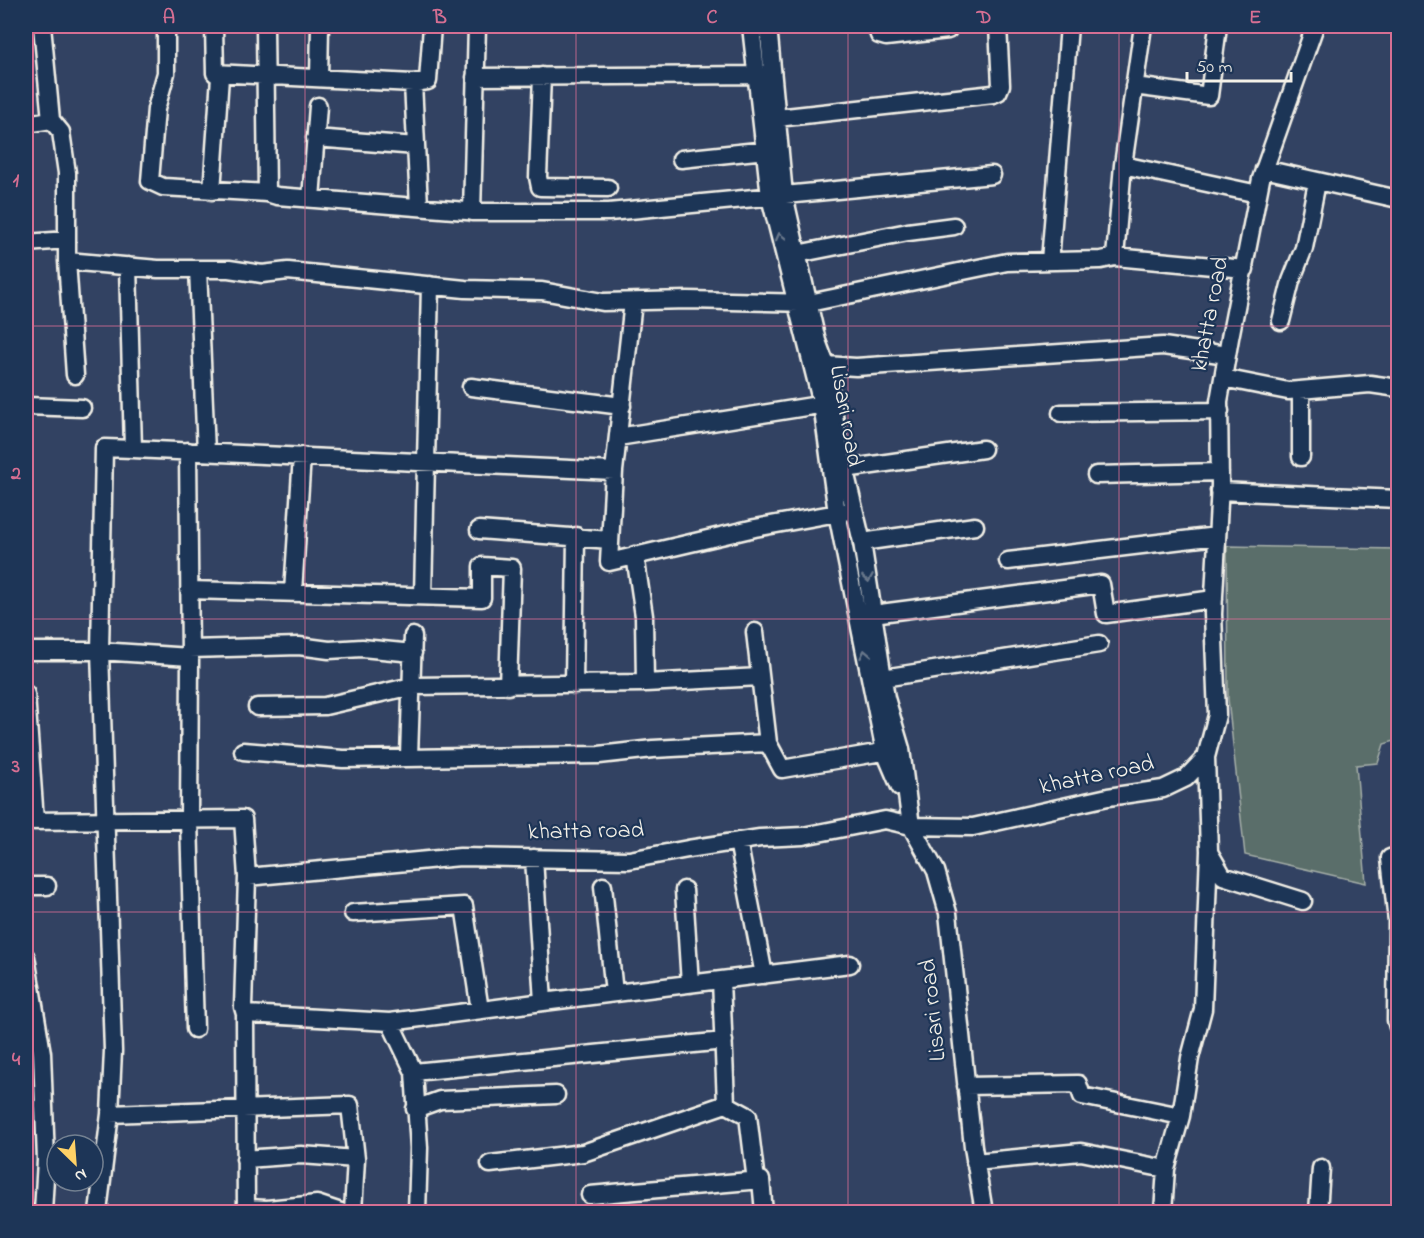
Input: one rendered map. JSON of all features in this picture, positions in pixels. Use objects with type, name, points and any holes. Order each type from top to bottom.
[{"type":"street","points":[[42,26],[51,120],[61,132],[67,172],[67,261],[75,375]]},
{"type":"street","points":[[166,26],[166,73],[156,109],[150,182],[163,187],[267,193],[311,199],[472,212],[609,212],[992,175]]},
{"type":"street","points":[[214,26],[215,73]]},
{"type":"street","points":[[265,26],[267,193]]},
{"type":"street","points":[[319,78],[320,26]]},
{"type":"street","points":[[215,73],[413,83],[428,81],[432,26]]},
{"type":"street","points":[[472,212],[477,26]]},
{"type":"street","name":"Lisari road","points":[[751,26],[777,118],[772,150]]},
{"type":"street","name":"Lisari road","points":[[768,26],[765,75],[777,196],[862,542],[893,750]]},
{"type":"street","points":[[876,26],[879,35],[886,37],[948,30]]},
{"type":"street","points":[[777,118],[998,92],[1001,85],[998,26]]},
{"type":"street","points":[[1050,261],[1069,26]]},
{"type":"street","points":[[1115,257],[1123,165],[1143,26]]},
{"type":"street","points":[[1134,86],[1209,96],[1218,26]]},
{"type":"street","name":"khatta road","points":[[247,877],[460,857],[629,860],[738,841],[803,836],[885,820],[910,818],[973,827],[1108,796],[1162,789],[1186,778],[1206,757],[1216,715],[1214,599],[1223,378],[1264,169],[1315,26]]},
{"type":"street","points":[[212,191],[220,77],[215,73]]},
{"type":"street","points":[[475,77],[765,75]]},
{"type":"street","points":[[542,76],[538,177],[540,187],[608,188]]},
{"type":"street","points":[[413,83],[418,206]]},
{"type":"street","points":[[311,199],[318,106]]},
{"type":"street","points":[[26,124],[51,120]]},
{"type":"street","points":[[315,138],[416,146]]},
{"type":"street","points":[[681,159],[772,150]]},
{"type":"street","points":[[1123,165],[1258,194]]},
{"type":"street","points":[[1264,169],[1398,199]]},
{"type":"street","points":[[1281,321],[1291,281],[1304,248],[1317,182]]},
{"type":"street","name":"Lisari road","points":[[777,196],[797,254],[802,303],[826,364],[827,404],[837,513],[893,750],[910,818],[936,871],[948,913],[975,1162],[984,1212]]},
{"type":"street","points":[[797,254],[908,232],[954,226]]},
{"type":"street","points":[[26,243],[68,240]]},
{"type":"street","points":[[67,261],[158,269],[229,269],[262,274],[288,272],[497,291],[542,291],[603,302],[802,303],[1007,262],[1101,260],[1115,257],[1245,269]]},
{"type":"street","points":[[128,266],[134,448]]},
{"type":"street","points":[[198,269],[206,452]]},
{"type":"street","points":[[423,596],[430,285]]},
{"type":"street","points":[[633,302],[614,471],[609,562],[854,510]]},
{"type":"street","points":[[826,364],[856,368],[1163,346],[1227,355]]},
{"type":"street","points":[[1223,378],[1288,391],[1370,384],[1398,388]]},
{"type":"street","points":[[471,387],[622,406]]},
{"type":"street","points":[[1301,390],[1301,456]]},
{"type":"street","points":[[618,437],[827,404]]},
{"type":"street","points":[[26,406],[82,408]]},
{"type":"street","points":[[1061,413],[1220,411]]},
{"type":"street","points":[[98,1212],[110,1114],[113,1051],[100,651],[104,448],[614,471]]},
{"type":"street","points":[[844,469],[984,449]]},
{"type":"street","points":[[188,451],[189,820],[195,1029]]},
{"type":"street","points":[[293,592],[302,456]]},
{"type":"street","points":[[1096,475],[1220,472]]},
{"type":"street","points":[[1219,492],[1398,498]]},
{"type":"street","points":[[862,542],[975,526]]},
{"type":"street","points":[[479,530],[610,540]]},
{"type":"street","points":[[574,685],[576,536]]},
{"type":"street","points":[[1008,561],[1217,536]]},
{"type":"street","points":[[635,555],[644,616],[645,683]]},
{"type":"street","points":[[189,590],[482,598],[482,566],[512,568],[508,686]]},
{"type":"street","points":[[873,614],[1101,584],[1106,614],[1214,599]]},
{"type":"street","points":[[755,632],[768,743],[782,769],[893,750]]},
{"type":"street","points":[[883,678],[1099,644]]},
{"type":"street","points":[[26,651],[190,653],[299,646],[329,650],[413,645],[409,756]]},
{"type":"street","points":[[256,707],[325,706],[411,686],[574,685],[760,677]]},
{"type":"street","points":[[26,694],[30,821],[243,819],[247,877],[243,1007],[245,1014],[246,1210],[317,1204],[341,1212]]},
{"type":"street","points":[[243,751],[343,759],[409,756],[599,755],[653,749],[768,743]]},
{"type":"street","points":[[1163,1212],[1166,1169],[1181,1116],[1190,1058],[1203,1009],[1209,851],[1206,757]]},
{"type":"street","points":[[738,841],[764,975]]},
{"type":"street","points":[[1209,851],[1223,876],[1303,901]]},
{"type":"street","points":[[1398,856],[1390,858],[1397,921],[1396,1020],[1398,1027]]},
{"type":"street","points":[[534,858],[543,1002]]},
{"type":"street","points":[[26,886],[47,886]]},
{"type":"street","points":[[603,886],[614,993]]},
{"type":"street","points":[[684,890],[690,984]]},
{"type":"street","points":[[353,913],[464,906],[480,1011]]},
{"type":"street","points":[[26,957],[42,1053],[46,1160],[43,1212]]},
{"type":"street","points":[[245,1014],[390,1022],[850,964]]},
{"type":"street","points":[[721,980],[726,1104]]},
{"type":"street","points":[[390,1022],[414,1072],[419,1148],[417,1212]]},
{"type":"street","points":[[414,1072],[724,1041]]},
{"type":"street","points":[[966,1086],[1078,1084],[1082,1096],[1181,1116]]},
{"type":"street","points":[[415,1109],[440,1100],[556,1095]]},
{"type":"street","points":[[490,1164],[584,1153],[726,1104],[748,1116],[756,1180]]},
{"type":"street","points":[[110,1114],[350,1105],[356,1159],[353,1212]]},
{"type":"street","points":[[975,1162],[1081,1152],[1166,1169]]},
{"type":"street","points":[[245,1159],[301,1155],[356,1159]]},
{"type":"street","points":[[1318,1212],[1321,1168]]},
{"type":"street","points":[[590,1195],[761,1180],[764,1212]]},
{"type":"green space","points":[[1227,546],[1398,549],[1398,740],[1384,744],[1378,763],[1356,765],[1366,883],[1245,855],[1228,699]]}]
